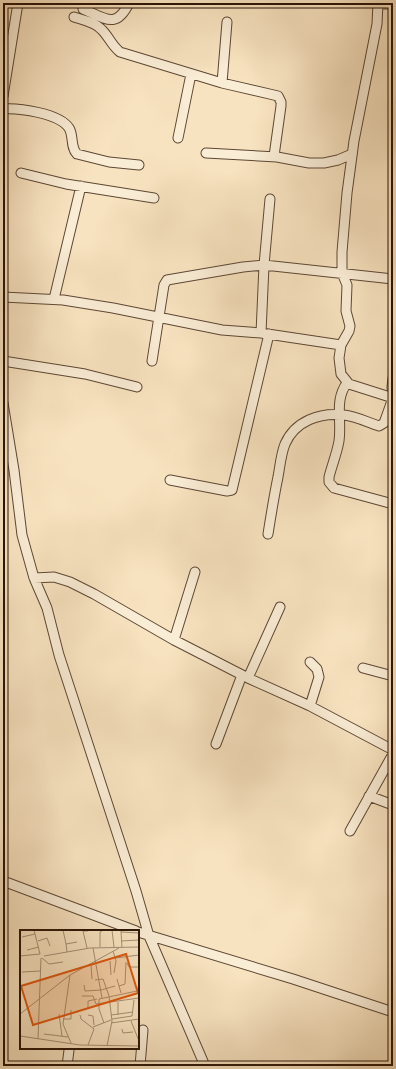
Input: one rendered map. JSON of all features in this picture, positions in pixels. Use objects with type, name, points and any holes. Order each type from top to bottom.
[{"type":"street","points":[[3,96],[18,3]]},
{"type":"street","points":[[83,9],[106,19],[113,20],[120,18],[130,3]]},
{"type":"street","points":[[393,4],[378,3],[377,24],[352,154],[346,200],[342,252],[342,273],[347,285],[346,311],[350,326],[349,331],[341,345],[339,358],[340,374],[347,383],[393,398]]},
{"type":"street","points":[[74,17],[98,26],[120,52],[222,83],[276,95],[280,98],[281,106],[274,156]]},
{"type":"street","points":[[222,83],[227,22]]},
{"type":"street","points":[[178,138],[191,74]]},
{"type":"street","points":[[3,109],[32,110],[66,124],[70,131],[73,147],[77,154],[110,162],[139,165]]},
{"type":"street","points":[[206,153],[274,156],[310,163],[324,163],[338,160],[352,154]]},
{"type":"street","points":[[21,173],[81,186],[154,198]]},
{"type":"street","points":[[54,299],[81,186]]},
{"type":"street","points":[[170,480],[227,491],[232,490],[265,333],[264,265],[270,198]]},
{"type":"street","points":[[152,361],[164,284],[167,280],[243,267],[264,265],[393,279]]},
{"type":"street","points":[[3,297],[54,299],[113,308],[222,330],[265,333],[341,345]]},
{"type":"street","points":[[3,361],[85,374],[137,387]]},
{"type":"street","points":[[268,534],[281,457],[285,444],[296,426],[311,418],[338,414],[382,426],[393,398],[393,378]]},
{"type":"street","points":[[347,383],[341,394],[338,414],[339,436],[329,477],[330,486],[393,504]]},
{"type":"street","points":[[3,403],[14,470],[22,534],[34,578],[47,608],[59,655],[136,892],[148,936],[205,1066]]},
{"type":"street","points":[[174,640],[195,572]]},
{"type":"street","points":[[34,578],[54,577],[70,582],[94,594],[174,640],[245,677],[310,706],[393,750]]},
{"type":"street","points":[[216,744],[245,677],[280,607]]},
{"type":"street","points":[[310,662],[317,669],[319,677],[310,706]]},
{"type":"street","points":[[363,668],[393,676]]},
{"type":"street","points":[[350,831],[393,754]]},
{"type":"street","points":[[369,796],[393,805]]},
{"type":"street","points":[[3,881],[134,930]]},
{"type":"street","points":[[139,932],[148,936],[293,979],[393,1012]]},
{"type":"street","points":[[140,1066],[143,1030]]},
{"type":"street","points":[[67,1066],[69,1050]]}]
